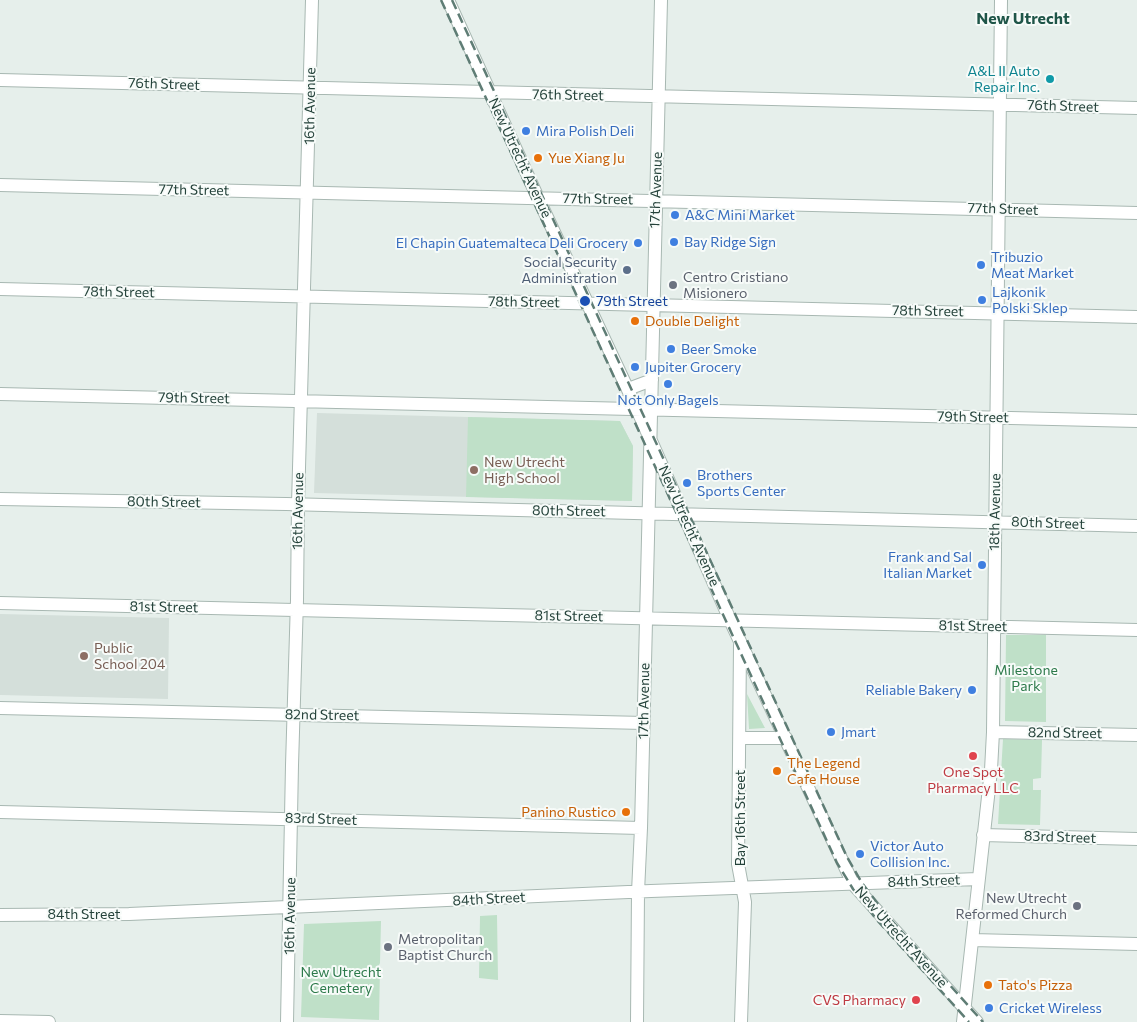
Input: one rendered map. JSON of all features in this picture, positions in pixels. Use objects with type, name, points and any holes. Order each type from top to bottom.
[{"type":"street","name":"16th Avenue","points":[[287,1022],[298,504],[312,0]]},
{"type":"street","name":"New Utrecht Avenue","points":[[448,0],[489,93],[628,389],[740,643],[853,884],[977,1022]]},
{"type":"street","name":"17th Avenue","points":[[637,1022],[638,892],[644,723],[661,0]]},
{"type":"street","name":"18th Avenue","points":[[963,1022],[991,770],[993,732],[1001,0]]},
{"type":"street","name":"76th Street","points":[[0,80],[1137,108]]},
{"type":"street","name":"77th Street","points":[[0,185],[1137,213]]},
{"type":"street","name":"78th Street","points":[[0,290],[653,304],[1137,317]]},
{"type":"street","points":[[628,389],[652,380]]},
{"type":"street","name":"79th Street","points":[[0,394],[1137,421]]},
{"type":"street","name":"80th Street","points":[[0,499],[298,504],[1137,526]]},
{"type":"street","name":"81st Street","points":[[0,603],[1137,630]]},
{"type":"street","name":"Bay 16th Street","points":[[740,643],[738,864],[745,902],[741,1022]]},
{"type":"street","name":"82nd Street","points":[[0,708],[644,723]]},
{"type":"street","name":"82nd Street","points":[[993,732],[1137,735]]},
{"type":"street","points":[[740,738],[786,738]]},
{"type":"street","name":"83rd Street","points":[[0,812],[641,828]]},
{"type":"street","name":"83rd Street","points":[[983,834],[1137,839]]},
{"type":"street","name":"84th Street","points":[[0,915],[129,914],[978,879]]},
{"type":"street","points":[[972,940],[1137,944]]},
{"type":"street","points":[[0,1021],[49,1022]]},
{"type":"shaded area","name":"New Utrecht High School","points":[[317,413],[620,421],[633,446],[632,501],[314,493]]},
{"type":"shaded area","name":"Public School 204","points":[[0,614],[169,618],[168,699],[0,695]]},
{"type":"green space","points":[[468,417],[620,421],[633,446],[632,501],[466,497]]},
{"type":"green space","name":"Milestone Park","points":[[1006,635],[1046,635],[1046,722],[1005,721]]},
{"type":"green space","points":[[747,694],[765,728],[749,729]]},
{"type":"green space","points":[[1003,739],[1042,740],[1041,778],[1033,779],[1033,790],[1041,790],[1040,825],[998,824]]},
{"type":"green space","points":[[497,915],[498,980],[479,978],[480,916]]},
{"type":"green space","name":"New Utrecht Cemetery","points":[[381,921],[380,963],[378,967],[380,968],[379,1020],[301,1017],[304,924]]},
{"type":"railway","points":[[441,0],[837,863],[853,889],[877,920],[969,1022]]},
{"type":"railway","points":[[452,0],[847,857],[862,883],[885,913],[983,1022]]},
{"type":"place","name":"A&L II Auto Repair Inc.","points":[[1050,79]]},
{"type":"place","name":"Mira Polish Deli","points":[[526,131]]},
{"type":"place","name":"Yue Xiang Ju","points":[[538,158]]},
{"type":"place","name":"A&C Mini Market","points":[[675,215]]},
{"type":"place","name":"Bay Ridge Sign","points":[[674,242]]},
{"type":"place","name":"El Chapin Guatemalteca Deli Grocery","points":[[638,243]]},
{"type":"place","name":"Tribuzio Meat Market","points":[[981,265]]},
{"type":"place","name":"Social Security Administration","points":[[627,270]]},
{"type":"place","name":"Centro Cristiano Misionero","points":[[673,285]]},
{"type":"place","name":"Lajkonik Polski Sklep","points":[[982,300]]},
{"type":"place","name":"79th Street","points":[[585,301]]},
{"type":"place","name":"Double Delight","points":[[635,321]]},
{"type":"place","name":"Beer Smoke","points":[[671,349]]},
{"type":"place","name":"Jupiter Grocery","points":[[635,367]]},
{"type":"place","name":"Not Only Bagels","points":[[668,384]]},
{"type":"place","name":"New Utrecht High School","points":[[474,470]]},
{"type":"place","name":"Brothers Sports Center","points":[[687,483]]},
{"type":"place","name":"Frank and Sal Italian Market","points":[[982,565]]},
{"type":"place","name":"Public School 204","points":[[84,656]]},
{"type":"place","name":"Reliable Bakery","points":[[972,690]]},
{"type":"place","name":"Jmart","points":[[831,732]]},
{"type":"place","name":"One Spot Pharmacy LLC","points":[[973,756]]},
{"type":"place","name":"The Legend Cafe House","points":[[777,771]]},
{"type":"place","name":"Panino Rustico","points":[[626,812]]},
{"type":"place","name":"Victor Auto Collision Inc.","points":[[860,854]]},
{"type":"place","name":"New Utrecht Reformed Church","points":[[1077,906]]},
{"type":"place","name":"Metropolitan Baptist Church","points":[[388,947]]},
{"type":"place","name":"Tato's Pizza","points":[[988,985]]},
{"type":"place","name":"CVS Pharmacy","points":[[916,1000]]},
{"type":"place","name":"Cricket Wireless","points":[[989,1008]]},
{"type":"district","name":"New Utrecht","points":[[1023,19]]}]
